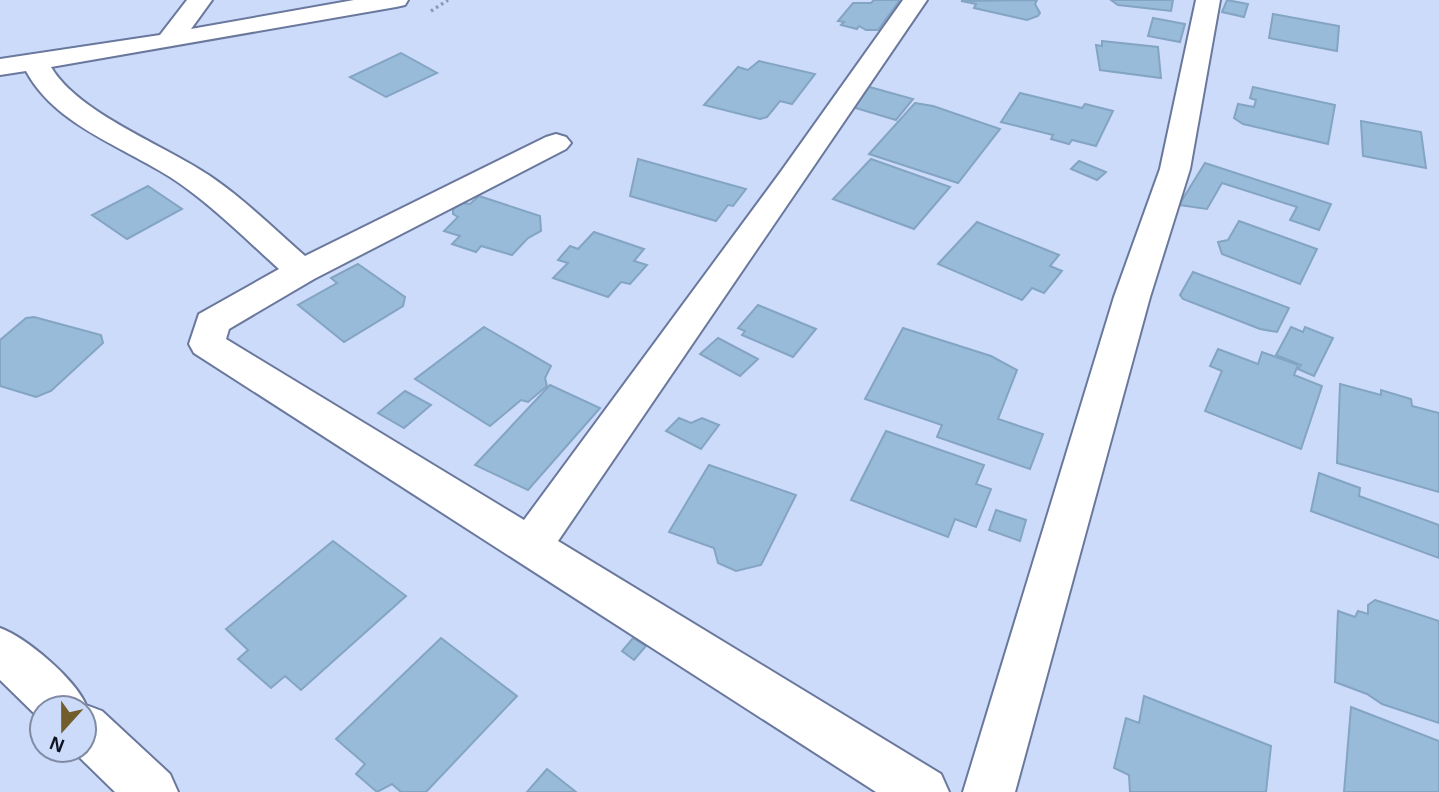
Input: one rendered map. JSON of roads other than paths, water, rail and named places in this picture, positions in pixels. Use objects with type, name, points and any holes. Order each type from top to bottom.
[{"type":"street","points":[[169,41],[200,0]]},
{"type":"street","points":[[17,64],[169,41],[396,0]]},
{"type":"street","points":[[531,545],[793,177],[915,0]]},
{"type":"street","points":[[989,792],[1132,297],[1175,169],[1208,0]]},
{"type":"street","points":[[17,64],[47,84],[78,111],[200,183],[302,271]]},
{"type":"street","points":[[556,143],[302,271],[212,323],[207,344],[923,792]]},
{"type":"street","points":[[0,649],[48,694]]},
{"type":"street","points":[[98,741],[152,792]]}]
